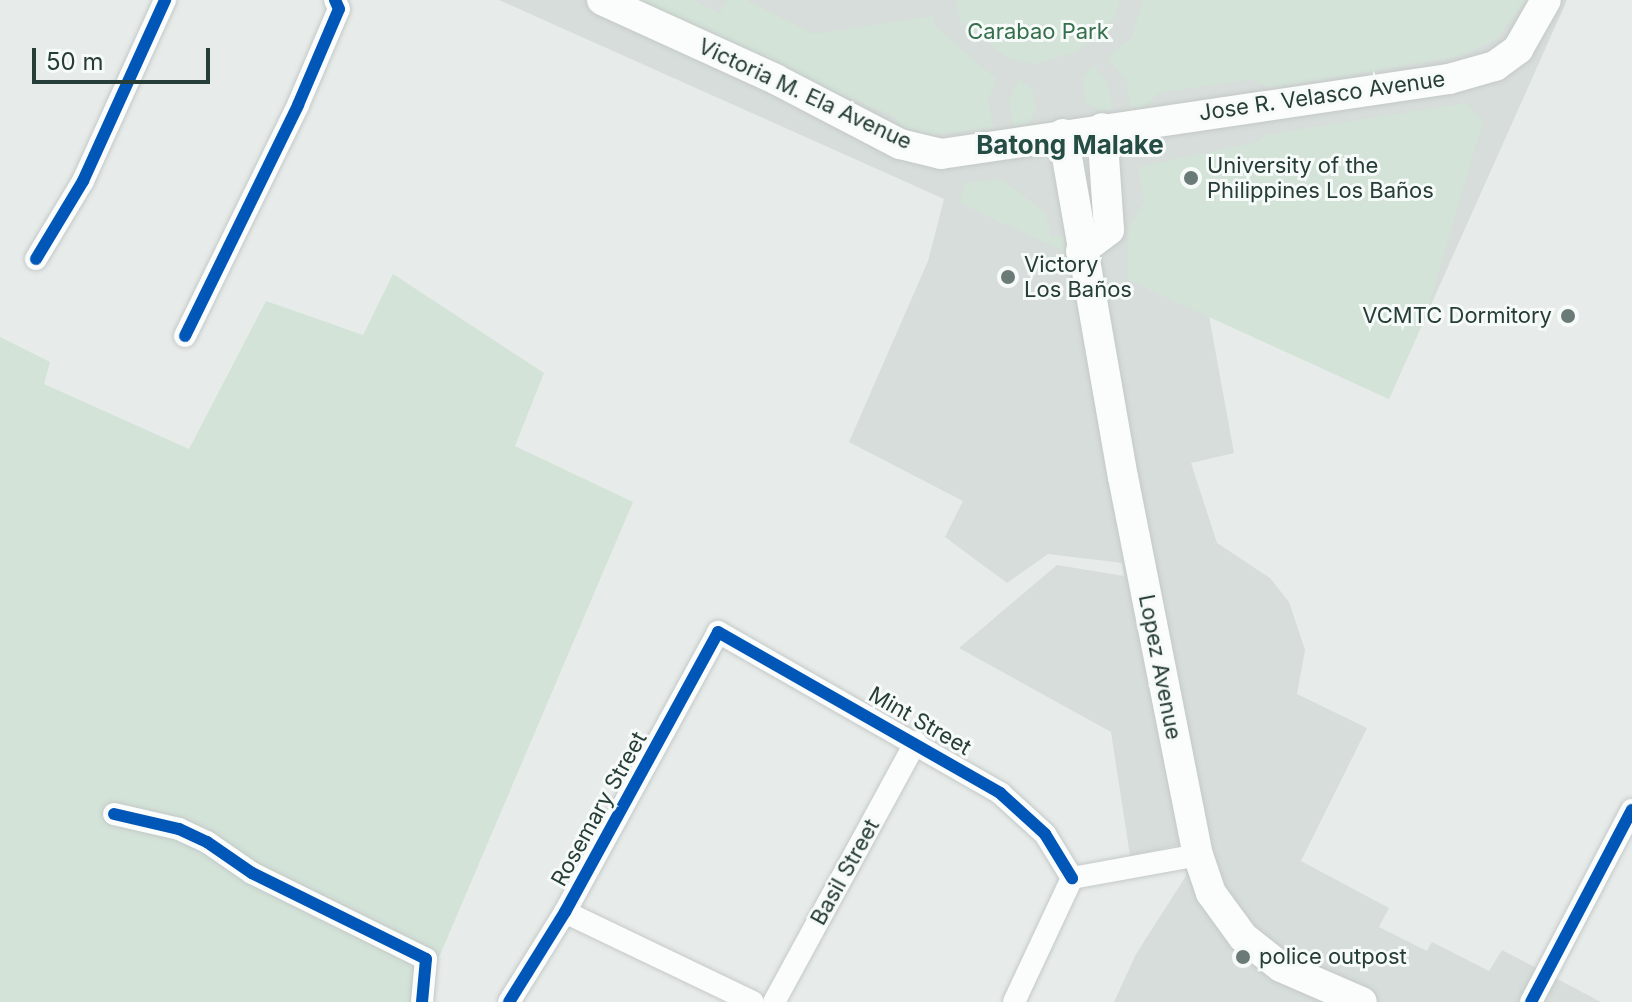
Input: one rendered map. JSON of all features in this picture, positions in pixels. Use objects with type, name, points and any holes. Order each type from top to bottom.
[{"type":"main road","name":"Victoria M. Ela Avenue","points":[[602,0],[739,62],[900,144],[941,154],[1063,134]]},
{"type":"main road","name":"Jose R. Velasco Avenue","points":[[1063,134],[1449,79],[1495,66],[1518,49],[1546,0]]},
{"type":"main road","points":[[1081,251],[1109,230],[1102,128]]},
{"type":"main road","name":"Lopez Avenue","points":[[1063,134],[1081,251],[1198,855],[1211,893],[1243,937],[1281,967],[1362,1002]]},
{"type":"street","points":[[36,259],[83,181],[165,0]]},
{"type":"street","points":[[185,336],[298,105],[339,9],[335,0]]},
{"type":"street","name":"Mint Street","points":[[718,632],[916,742],[1027,812],[1072,878]]},
{"type":"street","name":"Rosemary Street","points":[[509,1002],[565,912],[718,632]]},
{"type":"street","name":"Basil Street","points":[[774,1002],[916,742]]},
{"type":"street","points":[[1531,1002],[1627,833],[1632,810]]},
{"type":"street","points":[[114,814],[179,829],[207,842],[252,873],[426,959],[422,1002]]},
{"type":"street","points":[[1014,1002],[1072,878],[1198,855]]},
{"type":"street","points":[[565,912],[753,1002]]},
{"type":"shaded area","points":[[499,0],[1567,0],[1389,399],[1209,316],[1234,453],[1191,463],[1217,543],[1270,578],[1289,602],[1305,650],[1297,694],[1367,728],[1301,861],[1389,908],[1379,927],[1427,951],[1432,942],[1489,971],[1502,950],[1601,1002],[1114,1002],[1136,954],[1186,876],[1183,844],[1130,856],[1111,732],[959,648],[1057,565],[1124,576],[1122,563],[1048,554],[1007,583],[945,537],[963,501],[849,442],[928,261],[944,199]]},
{"type":"green space","points":[[615,0],[694,0],[719,14],[727,0],[745,0],[813,34],[934,16],[934,26],[996,79],[988,101],[993,127],[935,135],[900,128],[896,117]]},
{"type":"green space","name":"Carabao Park","points":[[956,0],[1120,0],[1114,18],[1077,52],[1035,64],[1008,58],[960,21]]},
{"type":"green space","points":[[1143,0],[1527,0],[1495,40],[1460,56],[1269,88],[1253,79],[1159,93],[1145,106],[1131,108],[1127,82],[1108,58],[1132,37]]},
{"type":"green space","points":[[1094,66],[1108,84],[1112,109],[1100,111],[1085,102],[1083,77]]},
{"type":"green space","points":[[1019,80],[1032,89],[1036,109],[1028,123],[1013,126],[1009,100]]},
{"type":"green space","points":[[1466,103],[1483,122],[1426,314],[1389,399],[1128,280],[1128,231],[1144,201],[1138,167],[1258,142],[1265,135]]},
{"type":"green space","points":[[1001,179],[1046,213],[1051,237],[1064,236],[1066,252],[959,203],[966,183]]},
{"type":"green space","points":[[393,274],[544,373],[515,446],[633,502],[420,1002],[0,1002],[0,337],[50,362],[44,384],[189,449],[266,301],[363,335]]},
{"type":"cycle path","points":[[36,259],[83,181],[165,0]]},
{"type":"cycle path","points":[[185,336],[298,105],[339,9],[335,0]]},
{"type":"cycle path","points":[[509,1002],[565,912],[718,632],[1000,793],[1045,834],[1072,878]]},
{"type":"cycle path","points":[[1531,1002],[1632,810]]},
{"type":"cycle path","points":[[114,814],[179,829],[207,842],[252,873],[426,959],[422,1002]]},
{"type":"place","name":"University of the Philippines Los Baños","points":[[1191,178]]},
{"type":"place","name":"Victory Los Baños","points":[[1008,277]]},
{"type":"place","name":"VCMTC Dormitory","points":[[1568,316]]},
{"type":"place","name":"police outpost","points":[[1243,957]]},
{"type":"district","name":"Batong Malake","points":[[1070,145]]}]
